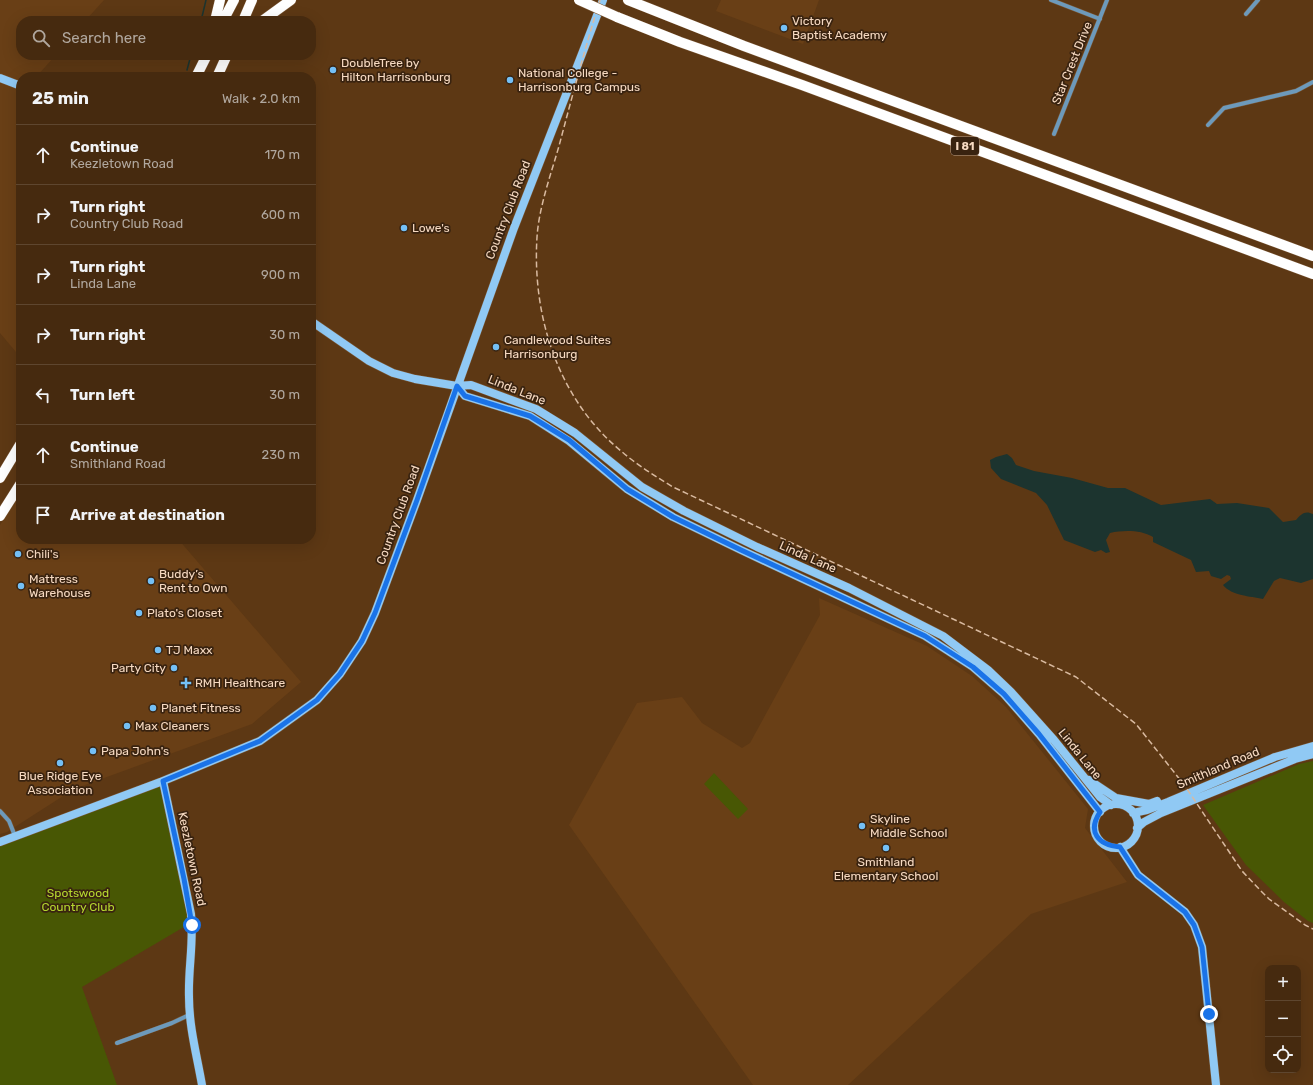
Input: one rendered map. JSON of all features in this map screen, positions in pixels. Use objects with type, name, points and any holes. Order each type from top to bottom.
[{"type":"highway","points":[[216,16],[220,0]]},
{"type":"highway","points":[[226,16],[234,0]]},
{"type":"highway","points":[[244,16],[252,0]]},
{"type":"highway","points":[[269,16],[291,0]]},
{"type":"highway","name":"I 81","points":[[579,0],[680,42],[1313,274]]},
{"type":"highway","name":"I 81","points":[[629,0],[750,49],[1313,256]]},
{"type":"highway","points":[[198,72],[202,60]]},
{"type":"highway","points":[[198,72],[204,60]]},
{"type":"highway","points":[[220,72],[226,60]]},
{"type":"highway","points":[[0,478],[16,451]]},
{"type":"highway","points":[[0,516],[16,491]]},
{"type":"street","name":"Country Club Road","points":[[0,842],[163,781],[260,741],[317,700],[340,674],[362,641],[375,613],[514,228],[603,0]]},
{"type":"street","points":[[1051,0],[1100,19]]},
{"type":"street","name":"Star Crest Drive","points":[[1054,134],[1107,0]]},
{"type":"street","points":[[1246,14],[1258,0]]},
{"type":"street","points":[[0,78],[16,84]]},
{"type":"street","points":[[1208,125],[1224,108],[1296,91],[1313,82]]},
{"type":"street","name":"Linda Lane","points":[[316,324],[369,361],[383,368],[409,377],[457,386],[471,385],[536,409],[575,433],[642,486],[684,511],[757,547],[849,588],[943,636],[988,670],[1011,692],[1054,740],[1100,797],[1111,805]]},
{"type":"street","name":"Linda Lane","points":[[457,386],[465,396],[530,416],[569,440],[627,489],[673,517],[925,636],[973,667],[1004,694],[1039,734],[1100,812]]},
{"type":"street","name":"Smithland Road","points":[[1133,813],[1147,810],[1275,757],[1313,746]]},
{"type":"street","name":"Smithland Road","points":[[1138,828],[1144,822],[1161,812],[1295,759],[1313,754]]},
{"type":"street","points":[[1082,774],[1116,798],[1149,804],[1213,783]]},
{"type":"street","name":"Keezletown Road","points":[[163,781],[184,879],[192,925],[189,1015],[202,1085]]},
{"type":"street","points":[[1119,804],[1126,806],[1136,818],[1138,828],[1137,833],[1133,840],[1123,846],[1109,846],[1099,840],[1096,833],[1094,825],[1096,818],[1100,812],[1111,805],[1119,804]]},
{"type":"street","points":[[0,811],[9,821],[15,836]]},
{"type":"street","points":[[1123,846],[1128,861],[1138,875],[1185,912],[1194,925],[1199,936],[1202,947],[1216,1085]]},
{"type":"street","points":[[117,1043],[189,1015]]},
{"type":"shaded area","points":[[0,0],[104,0],[90,16],[16,16],[16,60],[51,60],[41,72],[16,72],[16,352],[0,333]]},
{"type":"shaded area","name":"Victory Baptist Academy","points":[[721,0],[819,0],[803,44],[716,11]]},
{"type":"shaded area","points":[[16,501],[16,544],[182,544],[301,682],[252,724],[74,789],[7,832],[0,834],[0,525]]},
{"type":"shaded area","points":[[819,598],[927,646],[972,676],[1006,707],[1088,809],[1085,828],[1127,882],[1031,914],[848,1085],[753,1085],[569,825],[637,703],[682,697],[702,723],[742,748],[750,743],[820,615]]},
{"type":"green space","points":[[1313,761],[1313,923],[1308,921],[1284,902],[1246,865],[1203,805],[1299,764]]},
{"type":"green space","points":[[714,773],[748,809],[738,819],[704,784]]},
{"type":"green space","name":"Spotswood Country Club","points":[[162,784],[189,924],[82,987],[117,1085],[0,1085],[0,846]]},
{"type":"water","points":[[1007,454],[1012,458],[1016,465],[1034,471],[1072,478],[1108,488],[1125,488],[1161,505],[1210,499],[1217,504],[1237,503],[1269,508],[1283,522],[1296,520],[1301,514],[1313,514],[1313,579],[1301,583],[1280,578],[1274,581],[1263,599],[1242,595],[1227,589],[1223,585],[1231,579],[1230,576],[1227,575],[1221,579],[1211,576],[1209,571],[1196,572],[1191,560],[1153,542],[1153,537],[1143,533],[1121,531],[1110,533],[1106,540],[1110,552],[1106,553],[1101,550],[1095,552],[1064,540],[1047,505],[1036,493],[1001,479],[991,468],[990,460]]},
{"type":"waterway","points":[[202,16],[206,0]]},
{"type":"waterway","points":[[187,70],[190,60]]},
{"type":"railway","points":[[600,0],[546,191],[540,214],[537,237],[539,296],[545,326],[565,381],[581,407],[599,430],[621,451],[640,466],[673,487],[1076,677],[1136,724],[1185,786],[1242,871],[1269,899],[1305,925],[1313,929]]},
{"type":"place","name":"Victory Baptist Academy","points":[[784,28]]},
{"type":"place","name":"DoubleTree by Hilton Harrisonburg","points":[[333,70]]},
{"type":"place","name":"National College - Harrisonburg Campus","points":[[510,80]]},
{"type":"place","name":"Lowe's","points":[[404,228]]},
{"type":"place","name":"Candlewood Suites Harrisonburg","points":[[496,347]]},
{"type":"place","name":"Chili's","points":[[18,554]]},
{"type":"place","name":"Buddy’s Rent to Own","points":[[151,581]]},
{"type":"place","name":"Mattress Warehouse","points":[[21,586]]},
{"type":"place","name":"Plato's Closet","points":[[139,613]]},
{"type":"place","name":"TJ Maxx","points":[[158,650]]},
{"type":"place","name":"Party City","points":[[174,668]]},
{"type":"place","name":"RMH Healthcare","points":[[186,683]]},
{"type":"place","name":"Planet Fitness","points":[[153,708]]},
{"type":"place","name":"Max Cleaners","points":[[127,726]]},
{"type":"place","name":"Papa John's","points":[[93,751]]},
{"type":"place","name":"Blue Ridge Eye Association","points":[[60,763]]},
{"type":"place","name":"Skyline Middle School","points":[[862,826]]},
{"type":"place","name":"Smithland Elementary School","points":[[886,848]]},
{"type":"route","points":[[192,925],[184,879],[163,781],[260,741],[317,700],[340,674],[362,641],[375,613],[457,386],[465,396],[530,416],[569,440],[627,489],[673,517],[925,636],[973,667],[1004,694],[1039,734],[1100,812],[1094,825],[1099,840],[1109,846],[1120,847],[1138,875],[1185,912],[1194,925],[1202,947],[1209,1014]]}]
